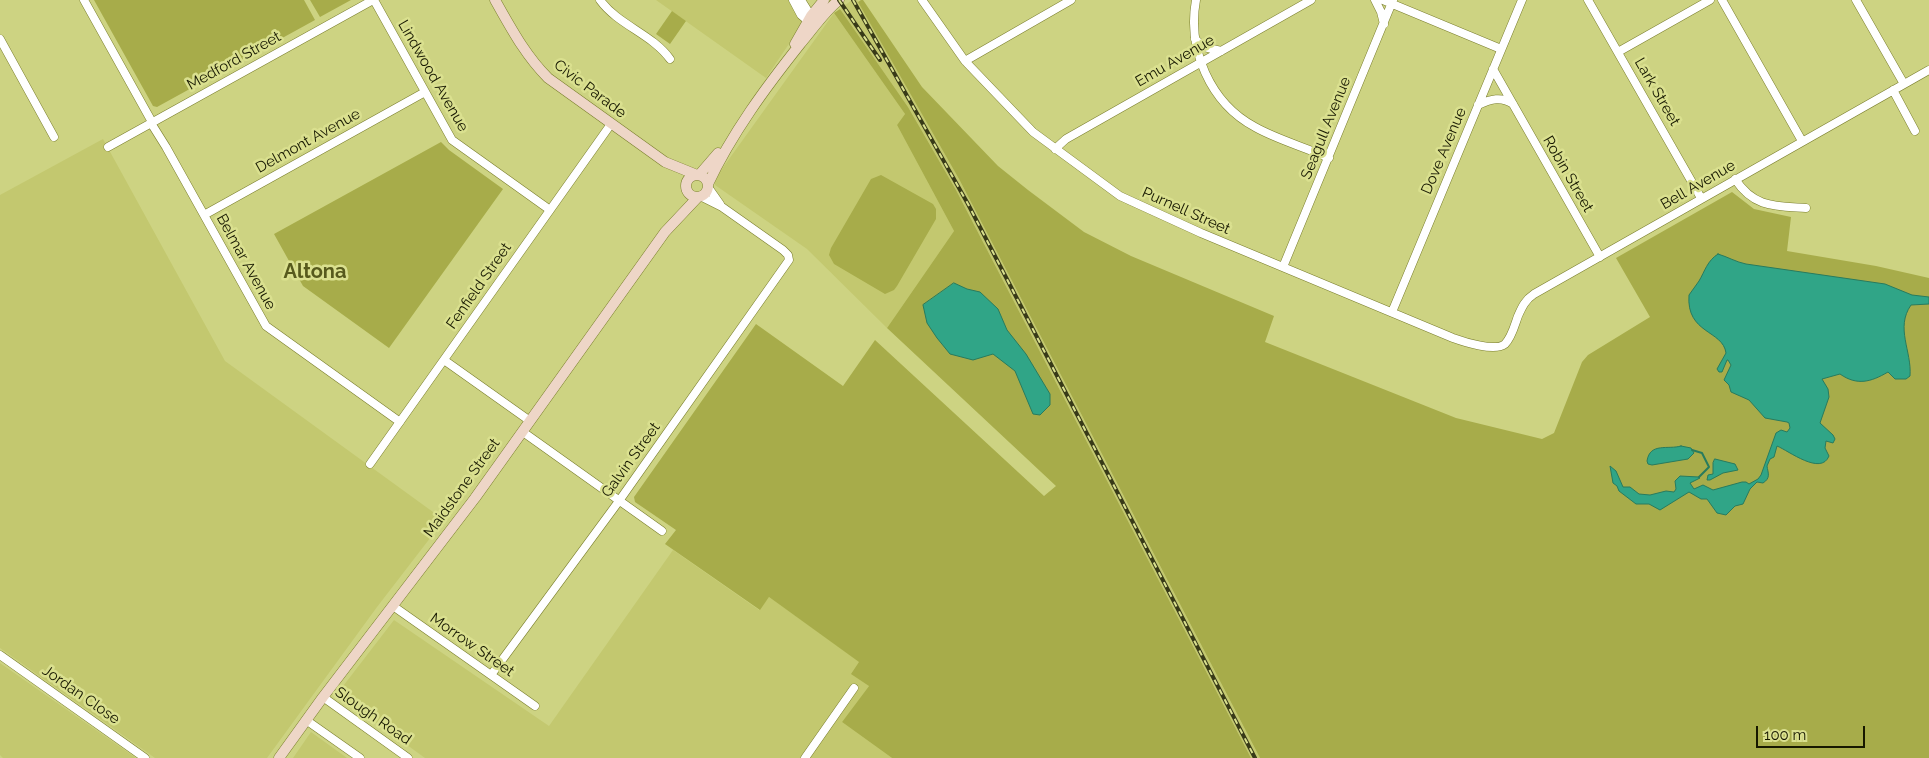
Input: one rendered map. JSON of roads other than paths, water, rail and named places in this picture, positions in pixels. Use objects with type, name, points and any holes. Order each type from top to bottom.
[{"type":"main road","name":"Civic Parade","points":[[495,0],[519,42],[541,71],[557,86],[665,162],[687,187]]},
{"type":"main road","points":[[729,141],[706,193],[699,196],[690,194],[687,187],[691,177],[698,175],[729,141],[789,57],[824,0]]},
{"type":"main road","points":[[811,21],[826,12],[839,0]]},
{"type":"main road","name":"Civic Parade","points":[[665,162],[698,175]]},
{"type":"main road","points":[[698,175],[705,178],[708,186]]},
{"type":"main road","name":"Maidstone Street","points":[[279,758],[523,432],[665,232],[683,200],[687,187]]},
{"type":"main road","name":"Maidstone Street","points":[[665,232],[699,196]]},
{"type":"street","name":"Belmar Avenue","points":[[84,0],[266,326],[400,422]]},
{"type":"street","name":"Medford Street","points":[[108,147],[374,0]]},
{"type":"street","name":"Lindwood Avenue","points":[[374,0],[452,140],[550,210]]},
{"type":"street","points":[[600,0],[615,14],[657,44],[670,59]]},
{"type":"street","points":[[793,0],[801,15],[811,21]]},
{"type":"street","points":[[802,0],[811,21]]},
{"type":"street","name":"Purnell Street","points":[[922,0],[965,61],[1033,132],[1120,196],[1159,216],[1465,342],[1492,347],[1503,345]]},
{"type":"street","points":[[965,61],[1071,0]]},
{"type":"street","points":[[1196,0],[1193,18],[1195,39],[1200,62],[1216,92],[1239,117],[1256,128],[1329,158]]},
{"type":"street","name":"Emu Avenue","points":[[1055,149],[1066,139],[1311,0]]},
{"type":"street","points":[[1375,0],[1384,24]]},
{"type":"street","points":[[1383,0],[1393,2],[1501,49]]},
{"type":"street","name":"Dove Avenue","points":[[1392,312],[1522,0]]},
{"type":"street","name":"Lark Street","points":[[1588,0],[1701,198]]},
{"type":"street","points":[[1618,52],[1710,0]]},
{"type":"street","points":[[1722,0],[1802,141]]},
{"type":"street","points":[[1856,0],[1904,84]]},
{"type":"street","name":"Seagull Avenue","points":[[1283,267],[1393,2]]},
{"type":"street","points":[[0,39],[54,136]]},
{"type":"street","points":[[1195,39],[1204,47],[1221,51]]},
{"type":"street","name":"Robin Street","points":[[1493,69],[1600,257]]},
{"type":"street","name":"Bell Avenue","points":[[1503,345],[1510,335],[1524,303],[1529,297],[1929,70]]},
{"type":"street","points":[[1893,90],[1915,131]]},
{"type":"street","name":"Delmont Avenue","points":[[204,215],[425,92]]},
{"type":"street","points":[[1478,105],[1498,99],[1507,100],[1513,104]]},
{"type":"street","name":"Fenfield Street","points":[[370,464],[611,124]]},
{"type":"street","points":[[1735,179],[1747,195],[1755,200],[1767,204],[1806,208]]},
{"type":"street","points":[[708,186],[722,207]]},
{"type":"street","points":[[699,196],[722,207]]},
{"type":"street","name":"Galvin Street","points":[[491,675],[619,500],[790,258],[786,252],[722,207]]},
{"type":"street","points":[[444,360],[530,421]]},
{"type":"street","points":[[523,432],[662,531]]},
{"type":"street","name":"Morrow Street","points":[[393,606],[535,706]]},
{"type":"street","name":"Jordan Close","points":[[0,655],[146,758]]},
{"type":"street","points":[[805,758],[854,688]]},
{"type":"street","name":"Slough Road","points":[[323,697],[408,758]]},
{"type":"street","points":[[306,720],[360,758]]},
{"type":"water","points":[[1718,254],[1746,264],[1885,284],[1912,295],[1929,297],[1929,304],[1911,305],[1904,322],[1910,376],[1906,379],[1895,379],[1888,372],[1864,381],[1852,380],[1840,374],[1822,379],[1828,389],[1829,397],[1820,423],[1835,439],[1833,443],[1826,441],[1825,448],[1829,456],[1825,462],[1819,464],[1812,463],[1777,446],[1774,457],[1770,459],[1767,466],[1767,479],[1763,483],[1757,482],[1750,489],[1743,504],[1735,506],[1726,515],[1717,513],[1707,499],[1701,499],[1689,492],[1660,510],[1649,504],[1636,504],[1619,491],[1613,483],[1610,466],[1616,471],[1623,487],[1630,487],[1639,494],[1650,495],[1666,491],[1674,492],[1676,489],[1675,481],[1680,476],[1699,477],[1690,483],[1694,489],[1703,485],[1713,490],[1742,482],[1749,484],[1761,475],[1776,433],[1781,430],[1787,432],[1790,428],[1787,422],[1765,418],[1749,400],[1731,392],[1729,385],[1724,380],[1731,365],[1728,360],[1722,372],[1719,372],[1717,369],[1726,353],[1723,346],[1719,340],[1693,317],[1689,295],[1709,263]]},
{"type":"water","points":[[954,283],[980,292],[998,309],[1007,330],[1026,354],[1050,394],[1050,405],[1040,415],[1033,414],[1015,371],[993,354],[973,360],[950,354],[927,323],[923,305]]},
{"type":"water","points":[[1681,446],[1691,448],[1694,453],[1688,459],[1648,464],[1647,461],[1652,451],[1660,448]]},
{"type":"water","points":[[1715,459],[1735,464],[1738,470],[1723,473],[1707,480],[1708,475],[1713,474]]},
{"type":"waterway","points":[[1692,450],[1702,453],[1709,467],[1699,477]]},
{"type":"railway","points":[[839,0],[880,60]]},
{"type":"railway","points":[[853,0],[968,204],[1255,758]]},
{"type":"district","name":"Altona","points":[[315,272]]}]
